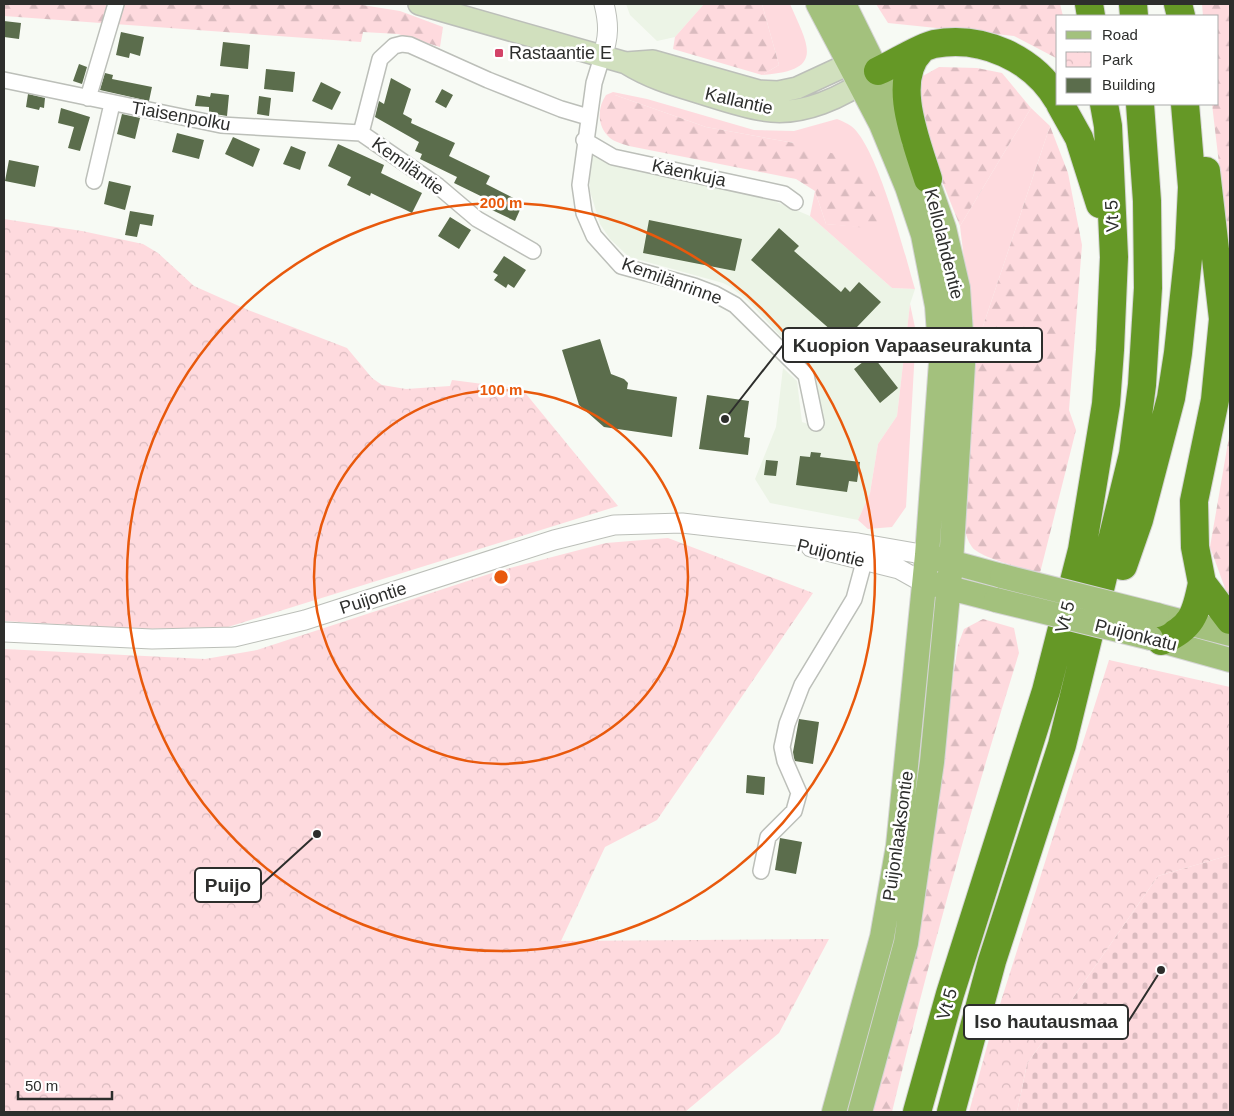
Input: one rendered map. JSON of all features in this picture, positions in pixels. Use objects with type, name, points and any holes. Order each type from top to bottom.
[{"type":"highway","points":[[864,69],[933,45],[967,42],[1000,51],[1028,66],[1039,76],[1056,97]]},
{"type":"highway","points":[[922,50],[910,65],[906,85],[917,142],[928,179]]},
{"type":"highway","points":[[1061,105],[1079,138],[1094,180],[1114,257]]},
{"type":"highway","name":"Vt 5","points":[[917,1112],[952,985],[1046,690],[1082,550],[1106,404],[1114,257],[1108,126],[1104,105]]},
{"type":"highway","name":"Vt 5","points":[[951,1112],[992,961],[1062,744],[1118,522],[1133,454],[1142,385],[1148,279],[1147,201],[1140,105]]},
{"type":"highway","points":[[1062,744],[1139,520],[1171,398],[1178,353],[1189,249],[1192,187],[1185,105]]},
{"type":"highway","points":[[1156,631],[1178,634],[1189,624],[1198,606],[1202,583],[1194,547],[1194,501],[1215,400],[1223,319],[1198,105]]},
{"type":"highway","points":[[1202,583],[1230,620]]},
{"type":"main road","name":"Kallantie","points":[[419,4],[602,57],[626,63],[653,61],[759,91],[778,92],[864,69]]},
{"type":"main road","name":"Kellolahdentie","points":[[818,4],[864,69],[928,179],[944,228],[958,288],[963,364],[951,562]]},
{"type":"main road","name":"Kellolahdentie","points":[[844,4],[881,124],[907,187],[923,235],[937,306],[942,362],[927,555]]},
{"type":"main road","name":"Puijonkatu","points":[[927,555],[1002,576],[1156,631],[1230,660]]},
{"type":"main road","name":"Puijonlaaksontie","points":[[834,1112],[882,937],[898,846],[927,555]]},
{"type":"main road","name":"Puijonlaaksontie","points":[[860,1112],[906,943],[932,762],[951,562]]},
{"type":"main road","name":"Puijonkatu","points":[[924,582],[996,600],[1156,631]]},
{"type":"main road","name":"Puijonkatu","points":[[1189,624],[1230,634]]},
{"type":"street","points":[[88,98],[116,4]]},
{"type":"street","points":[[602,57],[608,40],[609,26],[604,4]]},
{"type":"street","name":"Kemiläntie","points":[[533,251],[477,219],[438,186],[361,133],[380,59],[390,49],[402,44],[410,45],[488,80],[561,109],[588,117]]},
{"type":"street","name":"Kemilänrinne","points":[[602,57],[594,83],[584,140],[580,185],[584,214],[594,236],[621,266],[694,286],[715,294],[734,305],[806,375],[816,423]]},
{"type":"street","name":"Tiaisenpolku","points":[[4,80],[112,104],[221,125],[361,133]]},
{"type":"street","points":[[94,181],[112,104]]},
{"type":"street","name":"Käenkuja","points":[[584,140],[613,157],[784,194],[795,202]]},
{"type":"street","name":"Puijontie","points":[[4,632],[152,639],[234,636],[305,620],[554,540],[614,525],[682,522],[737,529],[867,553],[927,555]]},
{"type":"street","points":[[761,871],[768,837],[794,811],[799,793],[784,761],[782,747],[787,724],[802,685],[854,599],[867,553]]},
{"type":"street","name":"Puijontie","points":[[867,553],[924,582]]},
{"type":"shaded area","points":[[626,4],[704,4],[675,37],[657,41],[630,15]]},
{"type":"shaded area","points":[[593,154],[619,165],[688,182],[765,197],[810,216],[892,288],[915,289],[910,304],[897,416],[878,444],[870,493],[858,520],[770,503],[755,479],[776,427],[783,368],[797,381],[802,422],[824,429],[815,373],[749,302],[731,287],[723,283],[629,257],[610,239],[600,224],[590,191],[589,166]]},
{"type":"green space","points":[[4,4],[356,4],[400,11],[443,27],[440,47],[398,34],[363,32],[361,42],[4,16]]},
{"type":"green space","points":[[704,4],[762,4],[779,65],[762,75],[673,49],[675,37]]},
{"type":"green space","points":[[762,4],[790,4],[806,44],[807,54],[804,62],[796,68],[782,73],[762,75],[779,65]]},
{"type":"green space","points":[[876,4],[1060,4],[1063,15],[1056,15],[1056,58],[1014,36],[888,23]]},
{"type":"green space","points":[[1202,4],[1230,4],[1230,258],[1212,105],[1219,105],[1219,15],[1203,15]]},
{"type":"green space","points":[[939,67],[977,68],[1002,73],[1031,108],[960,226],[922,131],[916,98],[921,77]]},
{"type":"green space","points":[[613,92],[647,99],[754,130],[794,131],[837,119],[851,126],[861,137],[880,177],[915,289],[892,288],[810,216],[815,191],[826,224],[877,228],[794,143],[706,127],[615,95],[606,95]]},
{"type":"green space","points":[[606,95],[615,95],[706,127],[794,143],[850,158],[881,204],[877,229],[826,224],[815,191],[796,179],[629,146],[614,141],[606,134],[601,123],[600,111]]},
{"type":"green space","points":[[1031,108],[1050,126],[975,350],[960,226]]},
{"type":"green space","points":[[1050,126],[1068,173],[1082,245],[1069,410],[1076,430],[1040,573],[1004,563],[984,555],[972,547],[967,538],[963,509],[975,350]]},
{"type":"green space","points":[[4,219],[82,231],[143,244],[158,253],[194,286],[248,310],[347,348],[372,378],[382,385],[406,389],[450,386],[452,380],[522,389],[618,506],[228,627],[137,629],[4,621]]},
{"type":"green space","points":[[910,304],[916,332],[906,507],[892,527],[868,529],[858,520],[870,493],[878,444],[897,416]]},
{"type":"green space","points":[[1230,431],[1230,602],[1210,547]]},
{"type":"green space","points":[[668,538],[813,593],[657,820],[605,847],[561,941],[829,939],[779,1033],[685,1112],[4,1112],[4,649],[205,659],[257,650],[495,572],[606,543]]},
{"type":"green space","points":[[983,619],[1014,628],[1019,653],[952,881],[892,1112],[872,1112],[912,947],[958,645],[964,629]]},
{"type":"green space","points":[[1109,660],[1230,687],[1230,855],[1158,876],[1027,1064],[1017,1112],[969,1112],[989,1039]]},
{"type":"green space","points":[[1230,855],[1230,1112],[1017,1112],[1027,1064],[1158,876]]},
{"type":"building","points":[[4,21],[21,23],[19,39],[4,37]]},
{"type":"building","points":[[121,32],[144,37],[140,56],[130,53],[129,58],[116,55]]},
{"type":"building","points":[[223,42],[250,45],[248,69],[220,66]]},
{"type":"building","points":[[79,64],[87,67],[82,84],[73,81]]},
{"type":"building","points":[[266,69],[295,72],[293,92],[264,89]]},
{"type":"building","points":[[105,73],[113,75],[112,79],[152,87],[149,101],[100,90]]},
{"type":"building","points":[[391,78],[411,89],[403,114],[412,119],[411,123],[455,143],[449,156],[490,176],[486,184],[523,203],[515,221],[492,210],[495,203],[454,183],[457,177],[420,159],[422,154],[415,151],[419,142],[375,117],[379,101],[384,104]]},
{"type":"building","points":[[321,82],[341,92],[332,110],[312,101]]},
{"type":"building","points":[[442,89],[453,95],[446,108],[435,102]]},
{"type":"building","points":[[211,93],[229,95],[227,116],[209,113],[209,107],[195,106],[197,95],[210,97]]},
{"type":"building","points":[[28,94],[45,98],[44,108],[40,107],[39,110],[26,107]]},
{"type":"building","points":[[259,96],[271,98],[269,116],[257,114]]},
{"type":"building","points":[[61,108],[90,117],[80,151],[68,148],[74,127],[58,123]]},
{"type":"building","points":[[122,114],[140,118],[135,139],[117,134]]},
{"type":"building","points":[[177,133],[204,140],[199,159],[172,152]]},
{"type":"building","points":[[233,137],[260,149],[253,167],[225,154]]},
{"type":"building","points":[[338,144],[384,165],[381,173],[422,193],[412,213],[371,193],[370,196],[347,185],[351,177],[328,166]]},
{"type":"building","points":[[291,146],[306,152],[300,170],[283,164]]},
{"type":"building","points":[[9,160],[39,166],[35,187],[5,181]]},
{"type":"building","points":[[109,181],[131,186],[125,210],[104,204]]},
{"type":"building","points":[[130,211],[154,215],[152,226],[140,224],[137,237],[125,235]]},
{"type":"building","points":[[450,217],[471,230],[459,249],[438,236]]},
{"type":"building","points":[[649,220],[742,239],[735,271],[643,253]]},
{"type":"building","points":[[779,228],[799,246],[794,251],[841,292],[845,287],[850,292],[859,282],[881,302],[833,352],[822,342],[832,331],[751,260]]},
{"type":"building","points":[[504,256],[526,270],[514,288],[508,284],[506,288],[494,280],[498,275],[493,272]]},
{"type":"building","points":[[600,339],[611,374],[624,379],[628,383],[627,389],[677,397],[672,437],[604,427],[579,405],[562,350]]},
{"type":"building","points":[[872,355],[898,388],[880,403],[854,369]]},
{"type":"building","points":[[707,395],[749,401],[744,437],[750,438],[748,455],[699,449]]},
{"type":"building","points":[[811,452],[821,453],[820,457],[860,462],[857,482],[849,481],[847,492],[796,485],[800,456],[810,457]]},
{"type":"building","points":[[766,460],[778,461],[776,476],[764,475]]},
{"type":"building","points":[[799,719],[819,722],[813,764],[795,761],[794,758],[793,752]]},
{"type":"building","points":[[747,775],[765,777],[764,795],[746,793]]},
{"type":"building","points":[[780,838],[802,842],[796,874],[775,870]]},
{"type":"place","name":"Rastaantie E","points":[[499,53]]},
{"type":"place","name":"Kuopion Vapaaseurakunta","points":[[725,419]]},
{"type":"place","name":"Puijo","points":[[317,834]]},
{"type":"place","name":"Iso hautausmaa","points":[[1161,970]]}]
